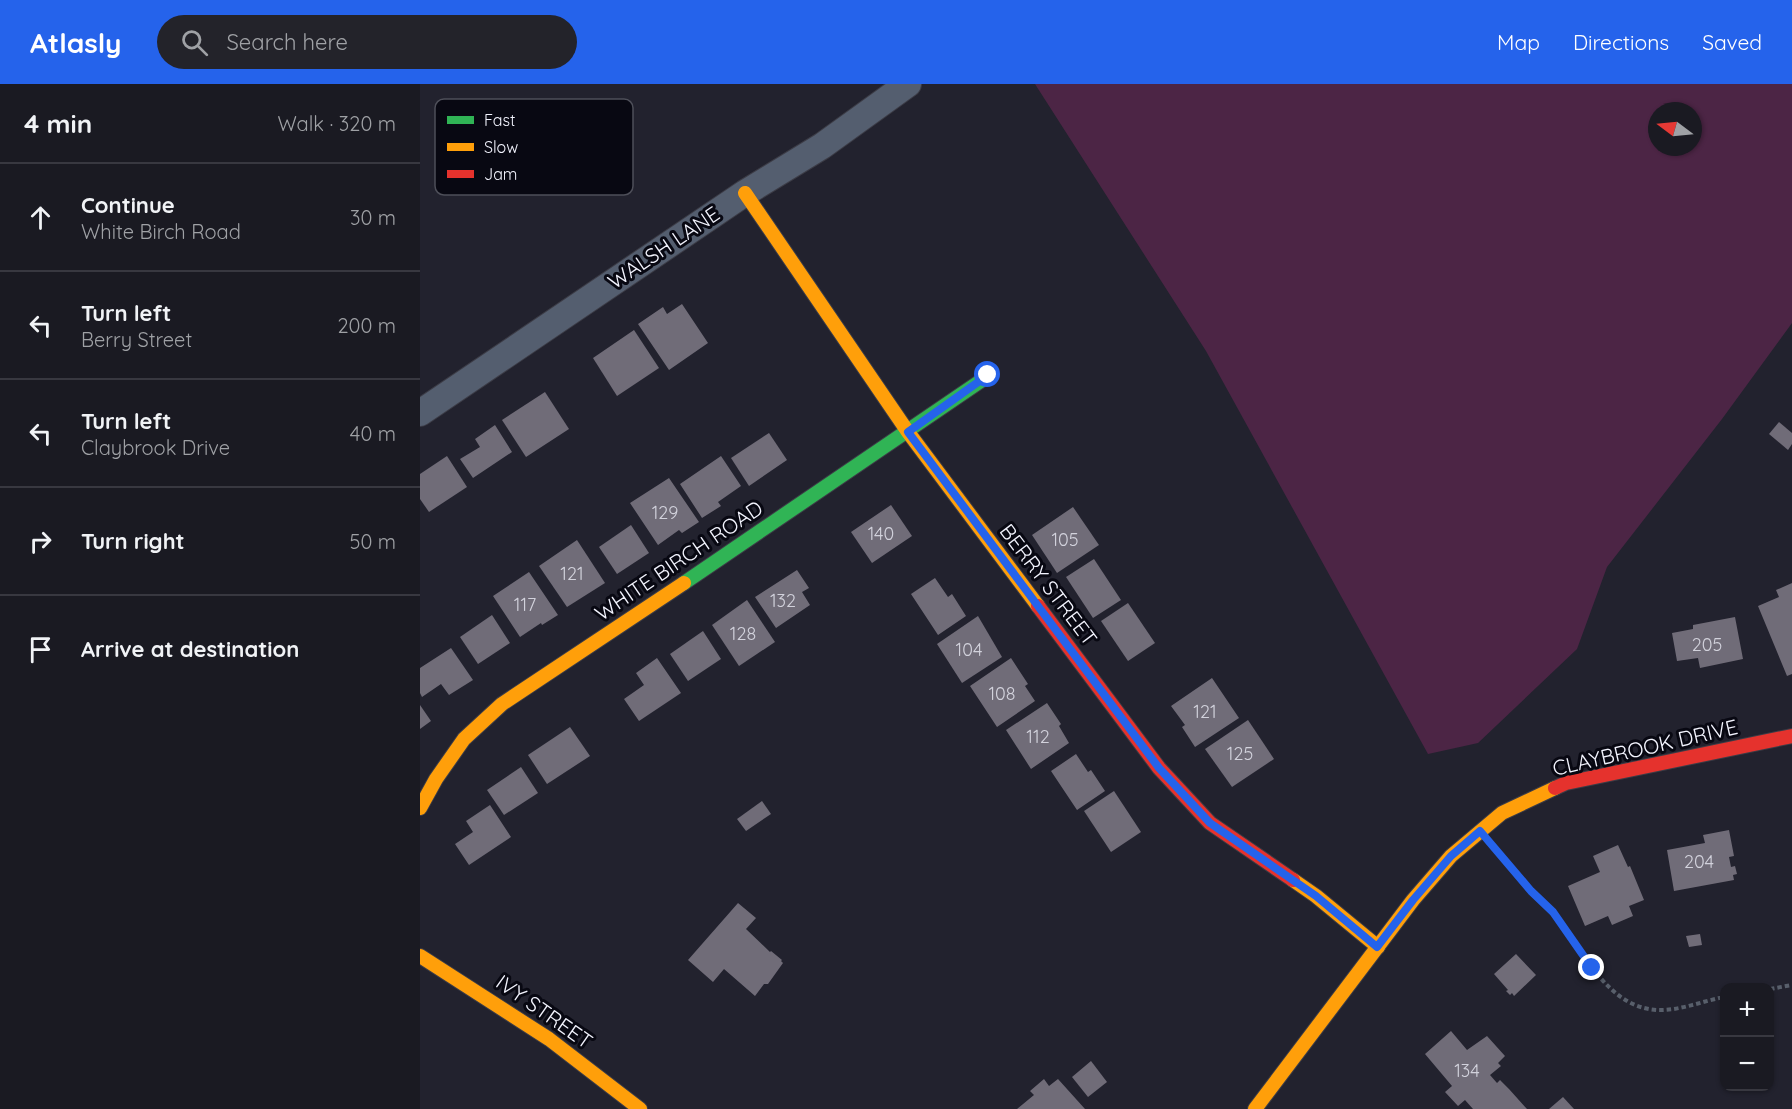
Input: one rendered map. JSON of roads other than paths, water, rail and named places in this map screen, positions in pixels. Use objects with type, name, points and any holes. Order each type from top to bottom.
[{"type":"street","name":"WALSH LANE","points":[[420,413],[745,193],[822,146],[908,84]]},
{"type":"street","name":"BERRY STREET","points":[[745,193],[908,432],[1159,768],[1210,823],[1316,896],[1377,947]]},
{"type":"street","name":"WHITE BIRCH ROAD","points":[[420,808],[436,779],[464,739],[502,704],[706,569],[988,375]]},
{"type":"street","name":"CLAYBROOK DRIVE","points":[[1254,1109],[1413,900],[1451,856],[1502,813],[1566,783],[1792,736]]},
{"type":"street","name":"IVY STREET","points":[[420,956],[549,1039],[640,1109]]}]
